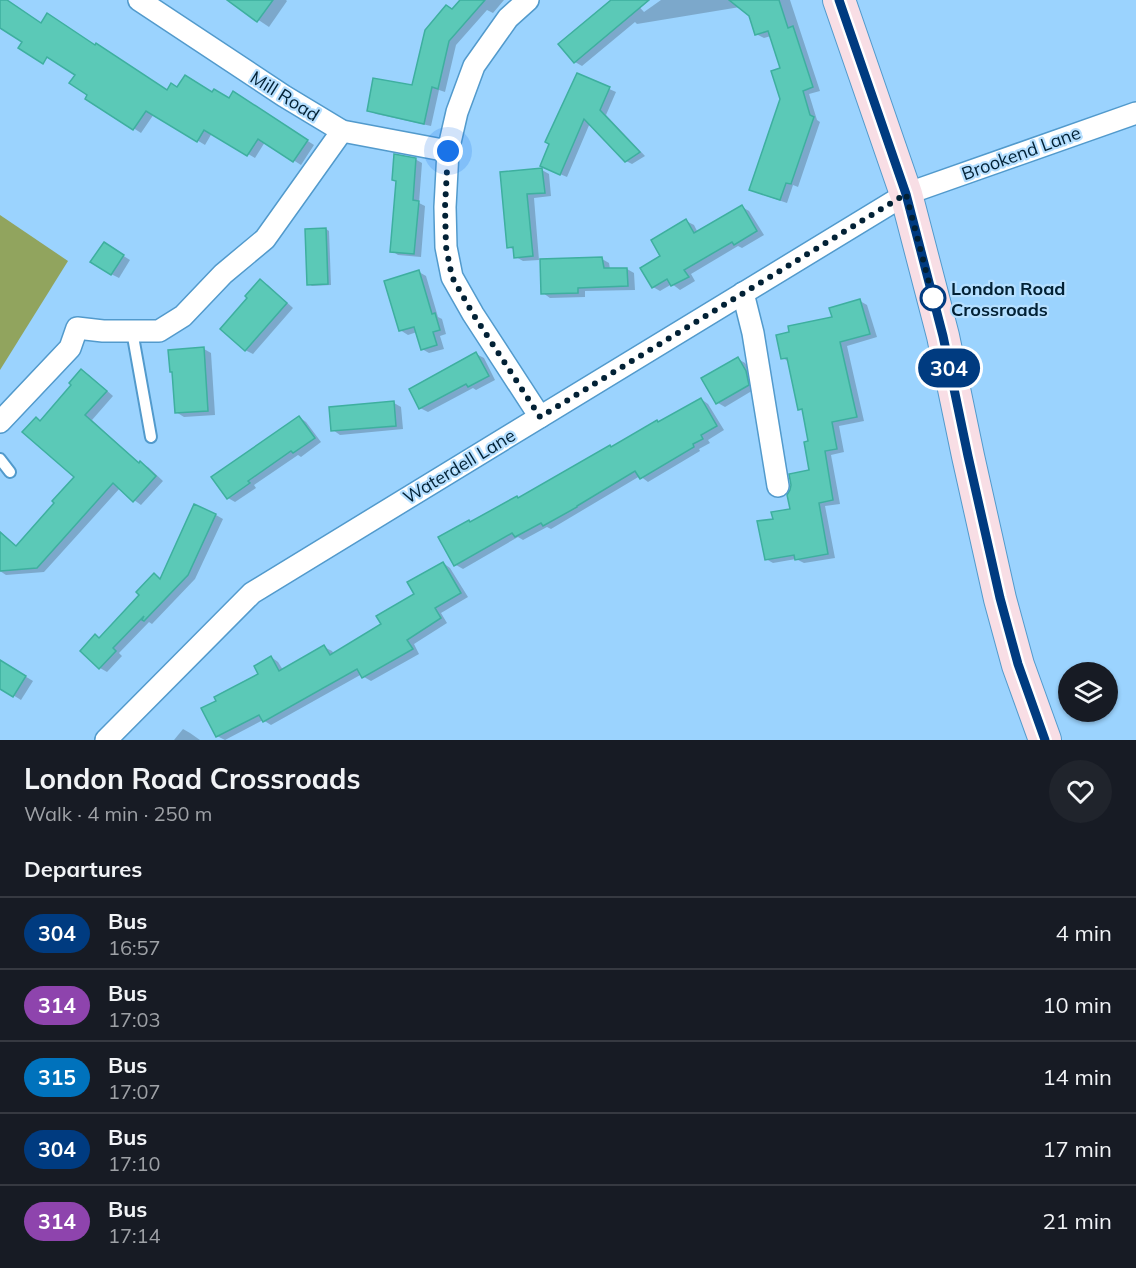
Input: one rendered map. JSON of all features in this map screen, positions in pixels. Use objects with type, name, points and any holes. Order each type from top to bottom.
[{"type":"main road","points":[[839,0],[906,194],[943,336],[1000,598],[1018,664],[1045,740]]},
{"type":"street","name":"Mill Road","points":[[139,0],[284,96],[342,131],[448,151]]},
{"type":"street","points":[[528,0],[508,18],[474,66],[457,112],[448,151],[445,207],[446,247],[452,277],[473,314],[540,417]]},
{"type":"street","name":"Brookend Lane","points":[[906,194],[1136,113]]},
{"type":"street","points":[[0,422],[70,348],[77,328],[103,331],[159,331],[183,316],[223,274],[265,239],[342,131]]},
{"type":"street","name":"Waterdell Lane","points":[[106,740],[252,593],[906,194]]},
{"type":"street","points":[[743,293],[753,333],[778,486]]},
{"type":"lane","points":[[132,331],[151,437]]},
{"type":"lane","points":[[0,459],[10,472]]},
{"type":"green space","points":[[0,215],[68,261],[0,370]]},
{"type":"building","points":[[0,0],[7,0],[41,23],[47,13],[167,90],[171,83],[177,87],[185,75],[212,92],[214,89],[229,98],[233,91],[308,140],[293,162],[258,139],[247,156],[204,130],[197,142],[146,111],[133,130],[85,99],[87,95],[69,83],[75,75],[47,57],[43,64],[18,48],[22,42],[0,28]]},
{"type":"building","points":[[227,0],[273,0],[257,22]]},
{"type":"building","points":[[460,0],[485,0],[449,41],[438,89],[432,87],[424,124],[367,111],[373,78],[412,85],[425,30],[446,5],[452,9]]},
{"type":"building","points":[[611,0],[649,0],[574,63],[558,44]]},
{"type":"building","points":[[729,0],[779,0],[788,28],[793,26],[813,87],[803,91],[810,115],[814,117],[791,184],[786,183],[780,200],[749,190],[780,99],[771,71],[780,68],[768,31],[755,35],[749,16]]},
{"type":"building","points":[[577,73],[610,87],[600,110],[640,152],[625,162],[584,119],[560,175],[540,166],[549,144],[545,142]]},
{"type":"building","points":[[394,154],[416,158],[413,200],[419,201],[414,254],[390,252],[396,181],[392,180]]},
{"type":"building","points":[[542,168],[545,193],[527,194],[533,256],[514,258],[513,247],[507,248],[500,172]]},
{"type":"building","points":[[742,205],[757,231],[734,245],[732,242],[684,270],[689,277],[671,286],[667,279],[652,288],[640,268],[660,256],[651,240],[686,219],[694,233]]},
{"type":"building","points":[[326,228],[328,284],[307,285],[305,229]]},
{"type":"building","points":[[104,242],[124,255],[111,275],[90,262]]},
{"type":"building","points":[[602,257],[604,268],[627,268],[628,286],[578,288],[578,293],[541,294],[540,259]]},
{"type":"building","points":[[419,270],[432,314],[435,313],[440,330],[433,332],[437,345],[421,350],[414,327],[399,331],[384,281]]},
{"type":"building","points":[[260,279],[287,303],[245,351],[220,329]]},
{"type":"building","points":[[860,299],[870,334],[840,342],[857,417],[832,422],[837,449],[825,451],[833,500],[819,503],[828,554],[795,560],[794,555],[765,560],[757,521],[773,519],[771,512],[790,509],[787,495],[791,485],[789,474],[809,470],[804,442],[808,441],[802,409],[798,410],[787,358],[781,359],[776,335],[789,332],[788,326],[832,317],[829,308]]},
{"type":"building","points":[[204,347],[208,411],[175,413],[168,350]]},
{"type":"building","points":[[476,352],[489,376],[468,387],[466,384],[419,409],[409,389]]},
{"type":"building","points":[[738,357],[746,371],[749,385],[716,404],[701,378]]},
{"type":"building","points":[[81,369],[107,391],[85,415],[156,476],[133,502],[113,483],[37,568],[0,571],[0,532],[16,546],[74,477],[22,432],[36,417],[40,421],[71,385],[69,383]]},
{"type":"building","points":[[701,398],[717,426],[701,435],[703,439],[693,444],[694,447],[640,479],[635,471],[543,526],[541,523],[515,537],[512,533],[454,566],[438,537],[517,496],[518,498],[610,445],[611,447]]},
{"type":"building","points":[[394,401],[396,426],[331,431],[329,407]]},
{"type":"building","points":[[299,416],[315,438],[293,453],[291,451],[227,499],[211,477]]},
{"type":"building","points":[[194,504],[216,514],[188,575],[144,621],[142,620],[144,616],[113,648],[116,651],[99,669],[80,651],[95,634],[99,638],[139,595],[136,592],[154,573],[160,579]]},
{"type":"building","points":[[443,562],[461,593],[435,608],[441,618],[407,640],[413,649],[362,678],[357,669],[263,722],[259,715],[216,737],[201,708],[216,701],[214,697],[258,674],[254,666],[271,656],[279,671],[324,645],[330,655],[381,624],[376,616],[414,594],[407,582]]},
{"type":"building","points":[[0,660],[26,676],[13,697],[0,689]]},
{"type":"bus line","name":"304","points":[[839,0],[906,194],[943,336],[1000,598],[1018,664],[1045,740]]},
{"type":"place","name":"London Road Crossroads","points":[[933,298]]},
{"type":"route","points":[[448,151],[445,207],[446,247],[452,277],[473,314],[540,417],[906,194],[933,298]]}]
